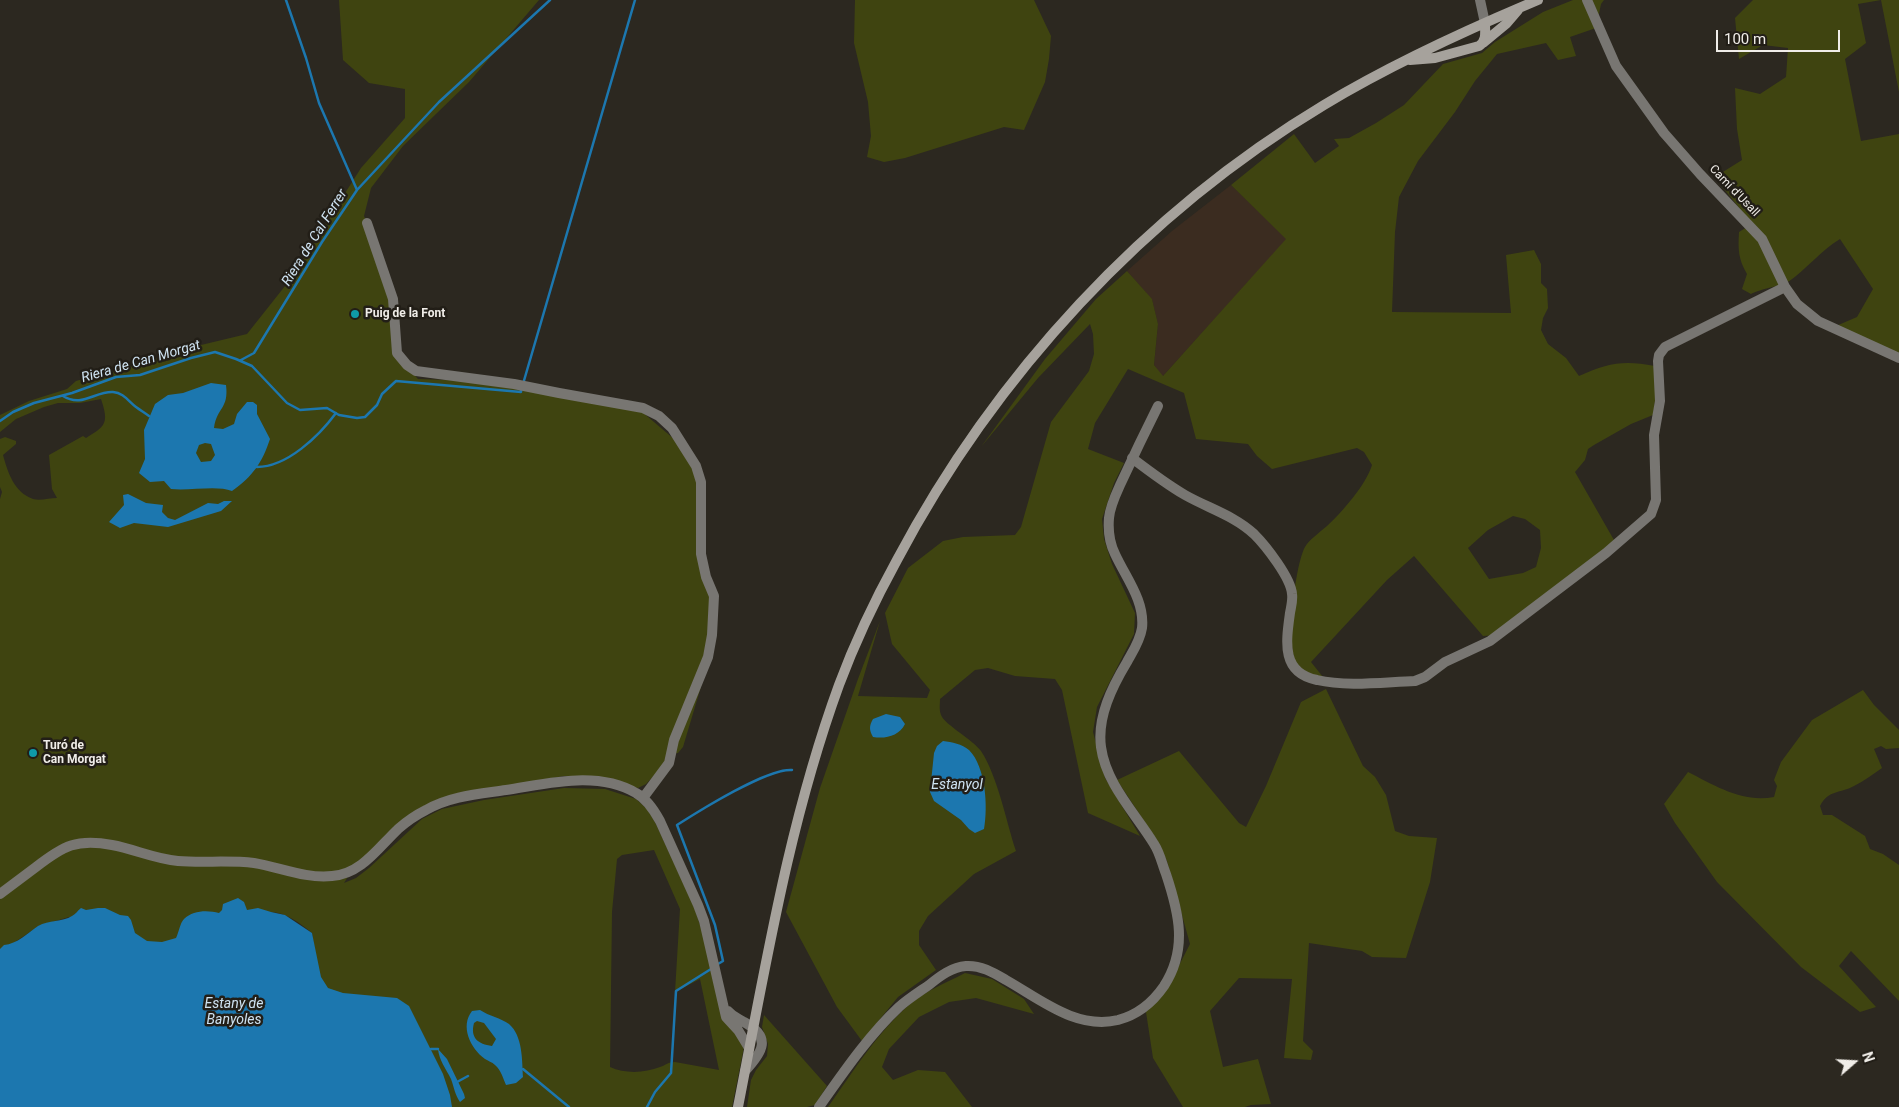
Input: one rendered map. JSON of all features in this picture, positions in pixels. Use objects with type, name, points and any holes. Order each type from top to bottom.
[{"type":"main road","points":[[738,1107],[773,923],[799,808],[840,681],[881,590],[931,500],[990,412],[1030,360],[1077,307],[1121,262],[1203,190],[1258,148],[1321,107],[1404,60],[1538,0]]},
{"type":"main road","points":[[1404,60],[1435,58],[1479,46],[1506,24],[1520,8]]},
{"type":"main road","points":[[1483,43],[1485,23]]},
{"type":"street","points":[[1480,0],[1485,23]]},
{"type":"street","name":"Camí d'Usall","points":[[1587,0],[1616,66],[1664,133],[1762,239],[1785,287],[1797,304],[1818,321],[1899,358]]},
{"type":"street","points":[[368,223],[393,299],[397,353],[406,365],[416,371],[514,384],[643,408],[659,416],[672,428],[696,466],[701,482],[701,554],[706,577],[714,596],[712,635],[708,657],[674,740],[669,763],[643,798]]},
{"type":"street","points":[[1132,458],[1186,496],[1222,513],[1246,528],[1254,534],[1283,571],[1293,595],[1288,628],[1288,654],[1293,667],[1302,675],[1330,683],[1415,681],[1425,678],[1445,662],[1490,641],[1606,553],[1651,514],[1656,500],[1654,435],[1660,401],[1658,361],[1661,351],[1665,347],[1785,287]]},
{"type":"street","points":[[819,1107],[850,1063],[899,1007],[942,974],[954,969],[967,966],[981,967],[1062,1012],[1088,1022],[1105,1023],[1139,1012],[1163,988],[1172,971],[1180,938],[1179,917],[1173,894],[1156,847],[1117,790],[1108,772],[1101,751],[1099,732],[1105,708],[1114,686],[1137,646],[1142,631],[1143,615],[1137,598],[1114,552],[1109,531],[1109,516],[1132,458],[1158,406]]},
{"type":"street","points":[[0,894],[64,847],[77,843],[92,842],[177,861],[252,863],[316,876],[331,877],[355,870],[399,828],[414,817],[426,809],[455,798],[564,781],[598,782],[623,787],[643,798],[660,821],[704,921],[726,1016],[750,1048]]},
{"type":"street","points":[[723,1004],[733,1017],[753,1028],[760,1035],[762,1041],[761,1049],[756,1058],[745,1071]]},
{"type":"street","points":[[738,1019],[747,1016],[757,1009]]},
{"type":"street","points":[[738,1030],[753,1028]]},
{"type":"shaded area","points":[[1231,185],[1287,239],[1162,377],[1154,365],[1158,324],[1152,300],[1127,271],[1172,231]]},
{"type":"green space","points":[[339,0],[539,0],[469,82],[403,146],[371,188],[364,216],[373,237],[394,313],[401,360],[418,379],[476,381],[641,411],[674,439],[688,459],[697,478],[706,568],[713,606],[703,680],[683,747],[678,753],[668,754],[662,767],[646,784],[638,788],[582,776],[564,776],[442,798],[354,867],[344,883],[356,878],[369,868],[422,819],[442,809],[484,800],[564,788],[605,789],[636,799],[648,810],[656,824],[693,904],[736,1033],[744,1047],[732,1107],[448,1107],[354,1000],[321,987],[312,933],[293,919],[277,913],[271,912],[159,946],[69,917],[39,926],[15,942],[0,965],[0,499],[2,492],[0,487],[0,439],[5,437],[16,441],[16,444],[3,455],[16,487],[26,496],[36,500],[57,498],[52,489],[49,455],[83,436],[86,438],[93,434],[102,427],[105,414],[101,399],[80,403],[58,403],[16,419],[0,432],[0,415],[29,401],[67,389],[76,381],[201,345],[247,334],[289,281],[361,168],[405,118],[405,89],[369,83],[343,60]],"holes":[[[654,850],[680,909],[675,992],[700,979],[719,1070],[675,1062],[642,1071],[628,1072],[610,1067],[612,912],[617,859],[622,855]]]},
{"type":"green space","points":[[855,0],[1034,0],[1051,36],[1045,82],[1024,130],[1004,127],[905,158],[884,162],[867,157],[871,136],[868,102],[854,43]]},
{"type":"green space","points":[[1573,0],[1604,0],[1601,4],[1596,28],[1570,37],[1576,56],[1558,60],[1546,43],[1497,54],[1475,81],[1455,112],[1418,161],[1399,197],[1395,232],[1392,312],[1511,313],[1506,255],[1534,250],[1541,264],[1541,283],[1547,289],[1548,308],[1543,318],[1541,330],[1548,344],[1566,358],[1579,376],[1616,364],[1634,363],[1655,366],[1653,415],[1631,424],[1588,449],[1585,460],[1575,472],[1618,547],[1499,635],[1483,636],[1414,556],[1387,580],[1311,662],[1323,677],[1309,673],[1302,670],[1297,664],[1293,655],[1292,642],[1293,606],[1301,557],[1309,542],[1353,498],[1365,481],[1372,465],[1364,452],[1357,448],[1272,469],[1257,456],[1248,444],[1196,439],[1184,393],[1128,369],[1095,423],[1088,449],[1124,463],[1114,483],[1102,519],[1104,539],[1112,564],[1135,613],[1134,634],[1097,707],[1093,732],[1105,778],[1140,836],[1088,813],[1062,690],[1055,679],[1015,676],[988,668],[975,670],[940,699],[940,713],[943,719],[981,751],[997,786],[1016,851],[974,874],[928,916],[919,931],[919,945],[936,970],[898,997],[862,1041],[837,1007],[786,912],[820,788],[880,621],[858,696],[927,698],[930,690],[892,644],[885,613],[908,568],[943,541],[963,537],[1015,535],[1021,527],[1051,422],[1089,371],[1094,354],[1093,334],[1090,324],[1038,378],[981,447],[1045,359],[1096,299],[1127,271],[1152,299],[1158,324],[1154,365],[1163,376],[1286,239],[1231,185],[1294,134],[1315,163],[1339,146],[1334,139],[1349,138],[1404,105],[1443,64],[1482,53],[1495,42],[1543,12]],"holes":[[[1513,516],[1525,519],[1540,530],[1541,548],[1536,567],[1523,573],[1489,579],[1468,548],[1488,530]]]},
{"type":"green space","points":[[1753,0],[1881,0],[1858,4],[1866,43],[1845,59],[1861,141],[1899,134],[1899,356],[1836,326],[1857,317],[1873,289],[1840,239],[1788,282],[1751,294],[1742,289],[1747,274],[1739,254],[1739,232],[1747,227],[1749,220],[1716,179],[1718,175],[1742,160],[1737,129],[1735,88],[1760,94],[1786,77],[1788,48],[1763,45],[1739,59],[1735,18]]},
{"type":"green space","points":[[1881,0],[1899,0],[1899,92]]},
{"type":"green space","points":[[1326,689],[1363,766],[1375,777],[1386,795],[1395,831],[1409,836],[1437,838],[1430,882],[1406,958],[1372,957],[1362,951],[1309,943],[1303,1041],[1313,1051],[1311,1060],[1284,1058],[1292,979],[1239,978],[1210,1011],[1223,1067],[1258,1059],[1271,1104],[1245,1107],[1183,1107],[1153,1058],[1146,1012],[1170,983],[1190,944],[1167,861],[1156,839],[1117,780],[1179,751],[1239,823],[1246,827],[1266,786],[1301,702]]},
{"type":"green space","points":[[1863,690],[1874,705],[1899,730],[1899,748],[1886,749],[1881,746],[1874,749],[1882,768],[1854,786],[1831,794],[1820,806],[1823,815],[1832,815],[1865,836],[1870,849],[1883,854],[1899,865],[1899,1001],[1851,951],[1839,966],[1876,1007],[1860,1012],[1801,967],[1717,882],[1675,823],[1664,804],[1688,772],[1719,788],[1740,795],[1751,798],[1774,797],[1777,786],[1774,780],[1781,762],[1812,720]]},
{"type":"green space","points":[[965,973],[992,979],[1024,999],[1034,1014],[976,998],[949,1002],[919,1017],[889,1049],[882,1067],[893,1080],[918,1070],[945,1072],[972,1107],[828,1107],[866,1054],[897,1016],[909,1005],[936,987]]},
{"type":"green space","points":[[764,1015],[827,1086],[815,1105],[807,1107],[747,1107],[751,1080],[767,1056],[768,1044],[762,1027]]},
{"type":"water","points":[[211,383],[226,385],[226,399],[214,428],[223,429],[234,424],[237,414],[247,402],[253,402],[257,405],[257,414],[270,439],[264,455],[256,468],[246,480],[232,491],[219,488],[171,489],[164,481],[150,482],[139,473],[145,459],[144,430],[155,404],[168,395],[183,393]],"holes":[[[211,444],[215,455],[211,461],[201,462],[196,453],[199,445]]]},
{"type":"water","points":[[128,494],[146,503],[163,505],[162,512],[168,518],[175,520],[208,503],[218,504],[224,501],[232,501],[221,511],[168,527],[134,523],[120,528],[109,522],[124,505],[123,495]]},
{"type":"water","points":[[886,714],[900,717],[905,724],[892,736],[883,738],[873,737],[870,728],[873,719]]},
{"type":"water","name":"Estanyol","points":[[943,741],[957,744],[969,750],[979,766],[986,810],[984,829],[975,833],[961,820],[934,801],[930,792],[934,753],[937,746]]},
{"type":"water","name":"Estany de Banyoles","points":[[238,898],[244,902],[247,910],[258,908],[285,915],[312,933],[321,977],[328,988],[343,993],[397,998],[409,1006],[443,1074],[452,1107],[0,1107],[0,949],[4,945],[18,940],[42,924],[68,918],[81,908],[86,910],[105,908],[120,915],[128,916],[135,933],[147,941],[162,942],[176,938],[181,923],[188,916],[201,911],[219,913],[222,910],[223,904]]},
{"type":"water","points":[[480,1010],[506,1022],[514,1029],[521,1049],[523,1077],[516,1083],[506,1085],[497,1067],[485,1059],[471,1043],[468,1036],[467,1023],[472,1011]],"holes":[[[477,1021],[484,1023],[496,1039],[492,1046],[479,1042],[474,1036],[474,1023]]]},
{"type":"water","points":[[438,1049],[447,1059],[464,1094],[465,1098],[460,1102],[451,1079],[441,1061]]},
{"type":"waterway","name":"Riera de Cal Ferrer","points":[[241,360],[254,353],[322,242],[357,190],[319,103],[286,0]]},
{"type":"waterway","points":[[357,190],[439,102],[550,0]]},
{"type":"waterway","points":[[523,384],[635,0]]},
{"type":"waterway","name":"Riera de Can Morgat","points":[[0,421],[13,412],[34,403],[72,393],[116,377],[140,375],[215,352],[252,366],[287,403],[300,410],[327,408],[339,415],[357,418],[365,417],[377,405],[382,394],[396,381],[521,392],[521,389]]},
{"type":"waterway","points":[[63,396],[82,400],[106,392],[113,392],[123,396],[149,416]]},
{"type":"waterway","points":[[257,467],[268,466],[291,456],[321,431],[336,413]]},
{"type":"waterway","points":[[718,964],[723,961],[715,925],[677,825],[751,783],[781,771],[792,770]]},
{"type":"waterway","points":[[647,1107],[655,1092],[671,1073],[676,991],[711,969]]},
{"type":"waterway","points":[[431,1049],[438,1049]]},
{"type":"waterway","points":[[523,1069],[569,1107]]},
{"type":"waterway","points":[[457,1082],[468,1076]]},
{"type":"place","name":"Puig de la Font","points":[[355,314]]},
{"type":"place","name":"Turó de Can Morgat","points":[[33,753]]}]
